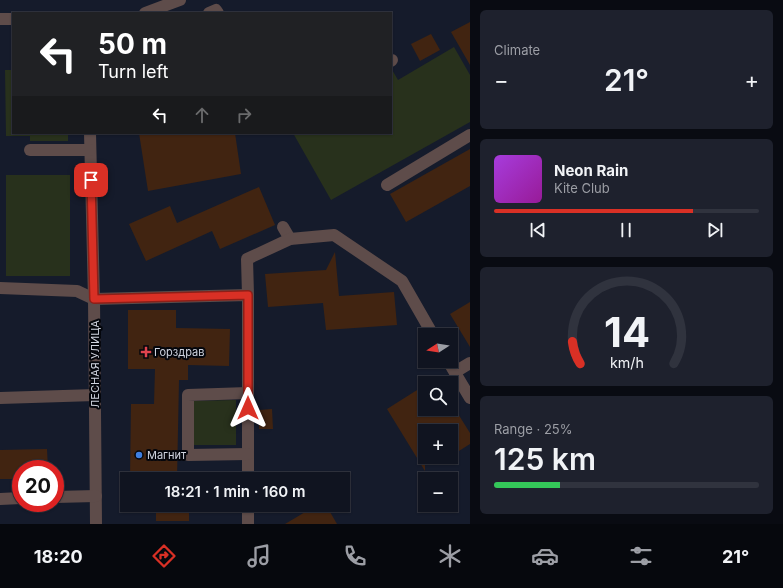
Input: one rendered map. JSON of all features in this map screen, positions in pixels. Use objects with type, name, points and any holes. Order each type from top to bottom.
[{"type":"street","points":[[148,12],[180,0]]},
{"type":"street","points":[[0,19],[12,19]]},
{"type":"street","name":"ЛЕСНАЯ УЛИЦА","points":[[90,134],[94,299],[96,524]]},
{"type":"street","points":[[387,185],[470,135]]},
{"type":"street","points":[[30,150],[90,150]]},
{"type":"street","points":[[283,227],[290,240]]},
{"type":"street","points":[[248,472],[247,259],[290,240],[334,235],[402,281],[429,328]]},
{"type":"street","points":[[0,288],[77,292],[94,299],[248,295]]},
{"type":"street","points":[[455,372],[470,363]]},
{"type":"street","points":[[452,368],[470,398]]},
{"type":"street","points":[[248,393],[188,394],[188,455],[248,454]]},
{"type":"street","points":[[0,398],[95,395]]},
{"type":"street","points":[[64,497],[96,496]]},
{"type":"street","points":[[0,499],[12,498]]},
{"type":"street","points":[[248,512],[248,524]]},
{"type":"green space","points":[[454,47],[470,75],[470,122],[331,200],[294,134],[392,134],[392,70],[398,80]]},
{"type":"green space","points":[[5,70],[12,70],[12,134],[68,134],[68,141],[30,141],[30,136],[6,136]]},
{"type":"green space","points":[[6,175],[70,175],[70,276],[6,276]]},
{"type":"green space","points":[[236,400],[236,445],[193,445],[193,401]]},
{"type":"building","points":[[470,22],[470,65],[451,32]]},
{"type":"building","points":[[431,34],[440,50],[420,61],[411,44]]},
{"type":"building","points":[[139,134],[235,134],[241,174],[148,191]]},
{"type":"building","points":[[470,149],[470,186],[406,222],[390,194]]},
{"type":"building","points":[[259,187],[275,225],[220,249],[212,231],[146,261],[129,224],[170,206],[177,223]]},
{"type":"building","points":[[335,252],[339,296],[394,292],[397,325],[326,330],[323,303],[268,307],[265,274],[326,270]]},
{"type":"building","points":[[470,302],[470,347],[450,314]]},
{"type":"building","points":[[128,310],[176,310],[176,328],[230,329],[229,366],[188,365],[188,380],[179,380],[177,472],[130,472],[131,404],[154,404],[155,369],[128,369]]},
{"type":"building","points":[[418,389],[418,416],[458,416],[458,414],[470,433],[470,444],[458,452],[458,424],[418,424],[418,460],[387,409]]},
{"type":"building","points":[[272,409],[273,429],[259,429],[259,410]]},
{"type":"building","points":[[47,449],[48,460],[12,460],[12,479],[0,479],[0,450]]},
{"type":"building","points":[[421,464],[425,464],[425,471]]},
{"type":"building","points":[[156,512],[189,512],[189,521],[156,521]]},
{"type":"building","points":[[305,512],[330,512],[337,524],[285,524]]},
{"type":"place","name":"Горздрав","points":[[146,352]]},
{"type":"place","name":"Магнит","points":[[139,455]]},
{"type":"route","points":[[91,180],[94,299],[248,295],[248,408]]}]
